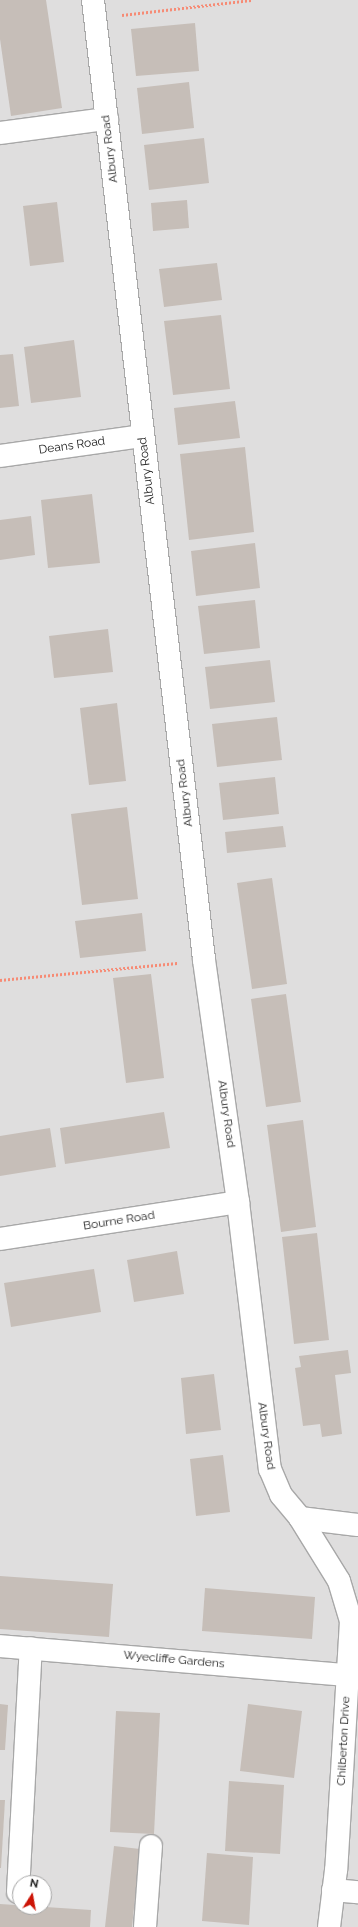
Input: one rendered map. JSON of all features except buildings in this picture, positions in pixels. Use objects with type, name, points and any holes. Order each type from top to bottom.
[{"type":"street","name":"Albury Road","points":[[94,9],[204,960],[238,1202],[270,1469],[281,1495],[300,1518]]},
{"type":"street","points":[[0,133],[107,119]]},
{"type":"street","name":"Deans Road","points":[[0,456],[143,436]]},
{"type":"street","name":"Bourne Road","points":[[0,1239],[238,1202]]},
{"type":"street","points":[[300,1518],[358,1525]]},
{"type":"street","name":"Chilberton Drive","points":[[300,1518],[339,1581],[351,1622],[334,1890],[329,1927]]},
{"type":"street","name":"Wyecliffe Gardens","points":[[0,1646],[348,1675]]},
{"type":"street","points":[[19,1875],[31,1648]]},
{"type":"street","points":[[144,1927],[151,1846]]},
{"type":"street","points":[[334,1890],[358,1892]]},
{"type":"path","points":[[94,9],[251,0]]},
{"type":"path","points":[[0,980],[204,960]]},
{"type":"shaded area","points":[[0,0],[358,0],[358,1927],[0,1927]]}]
